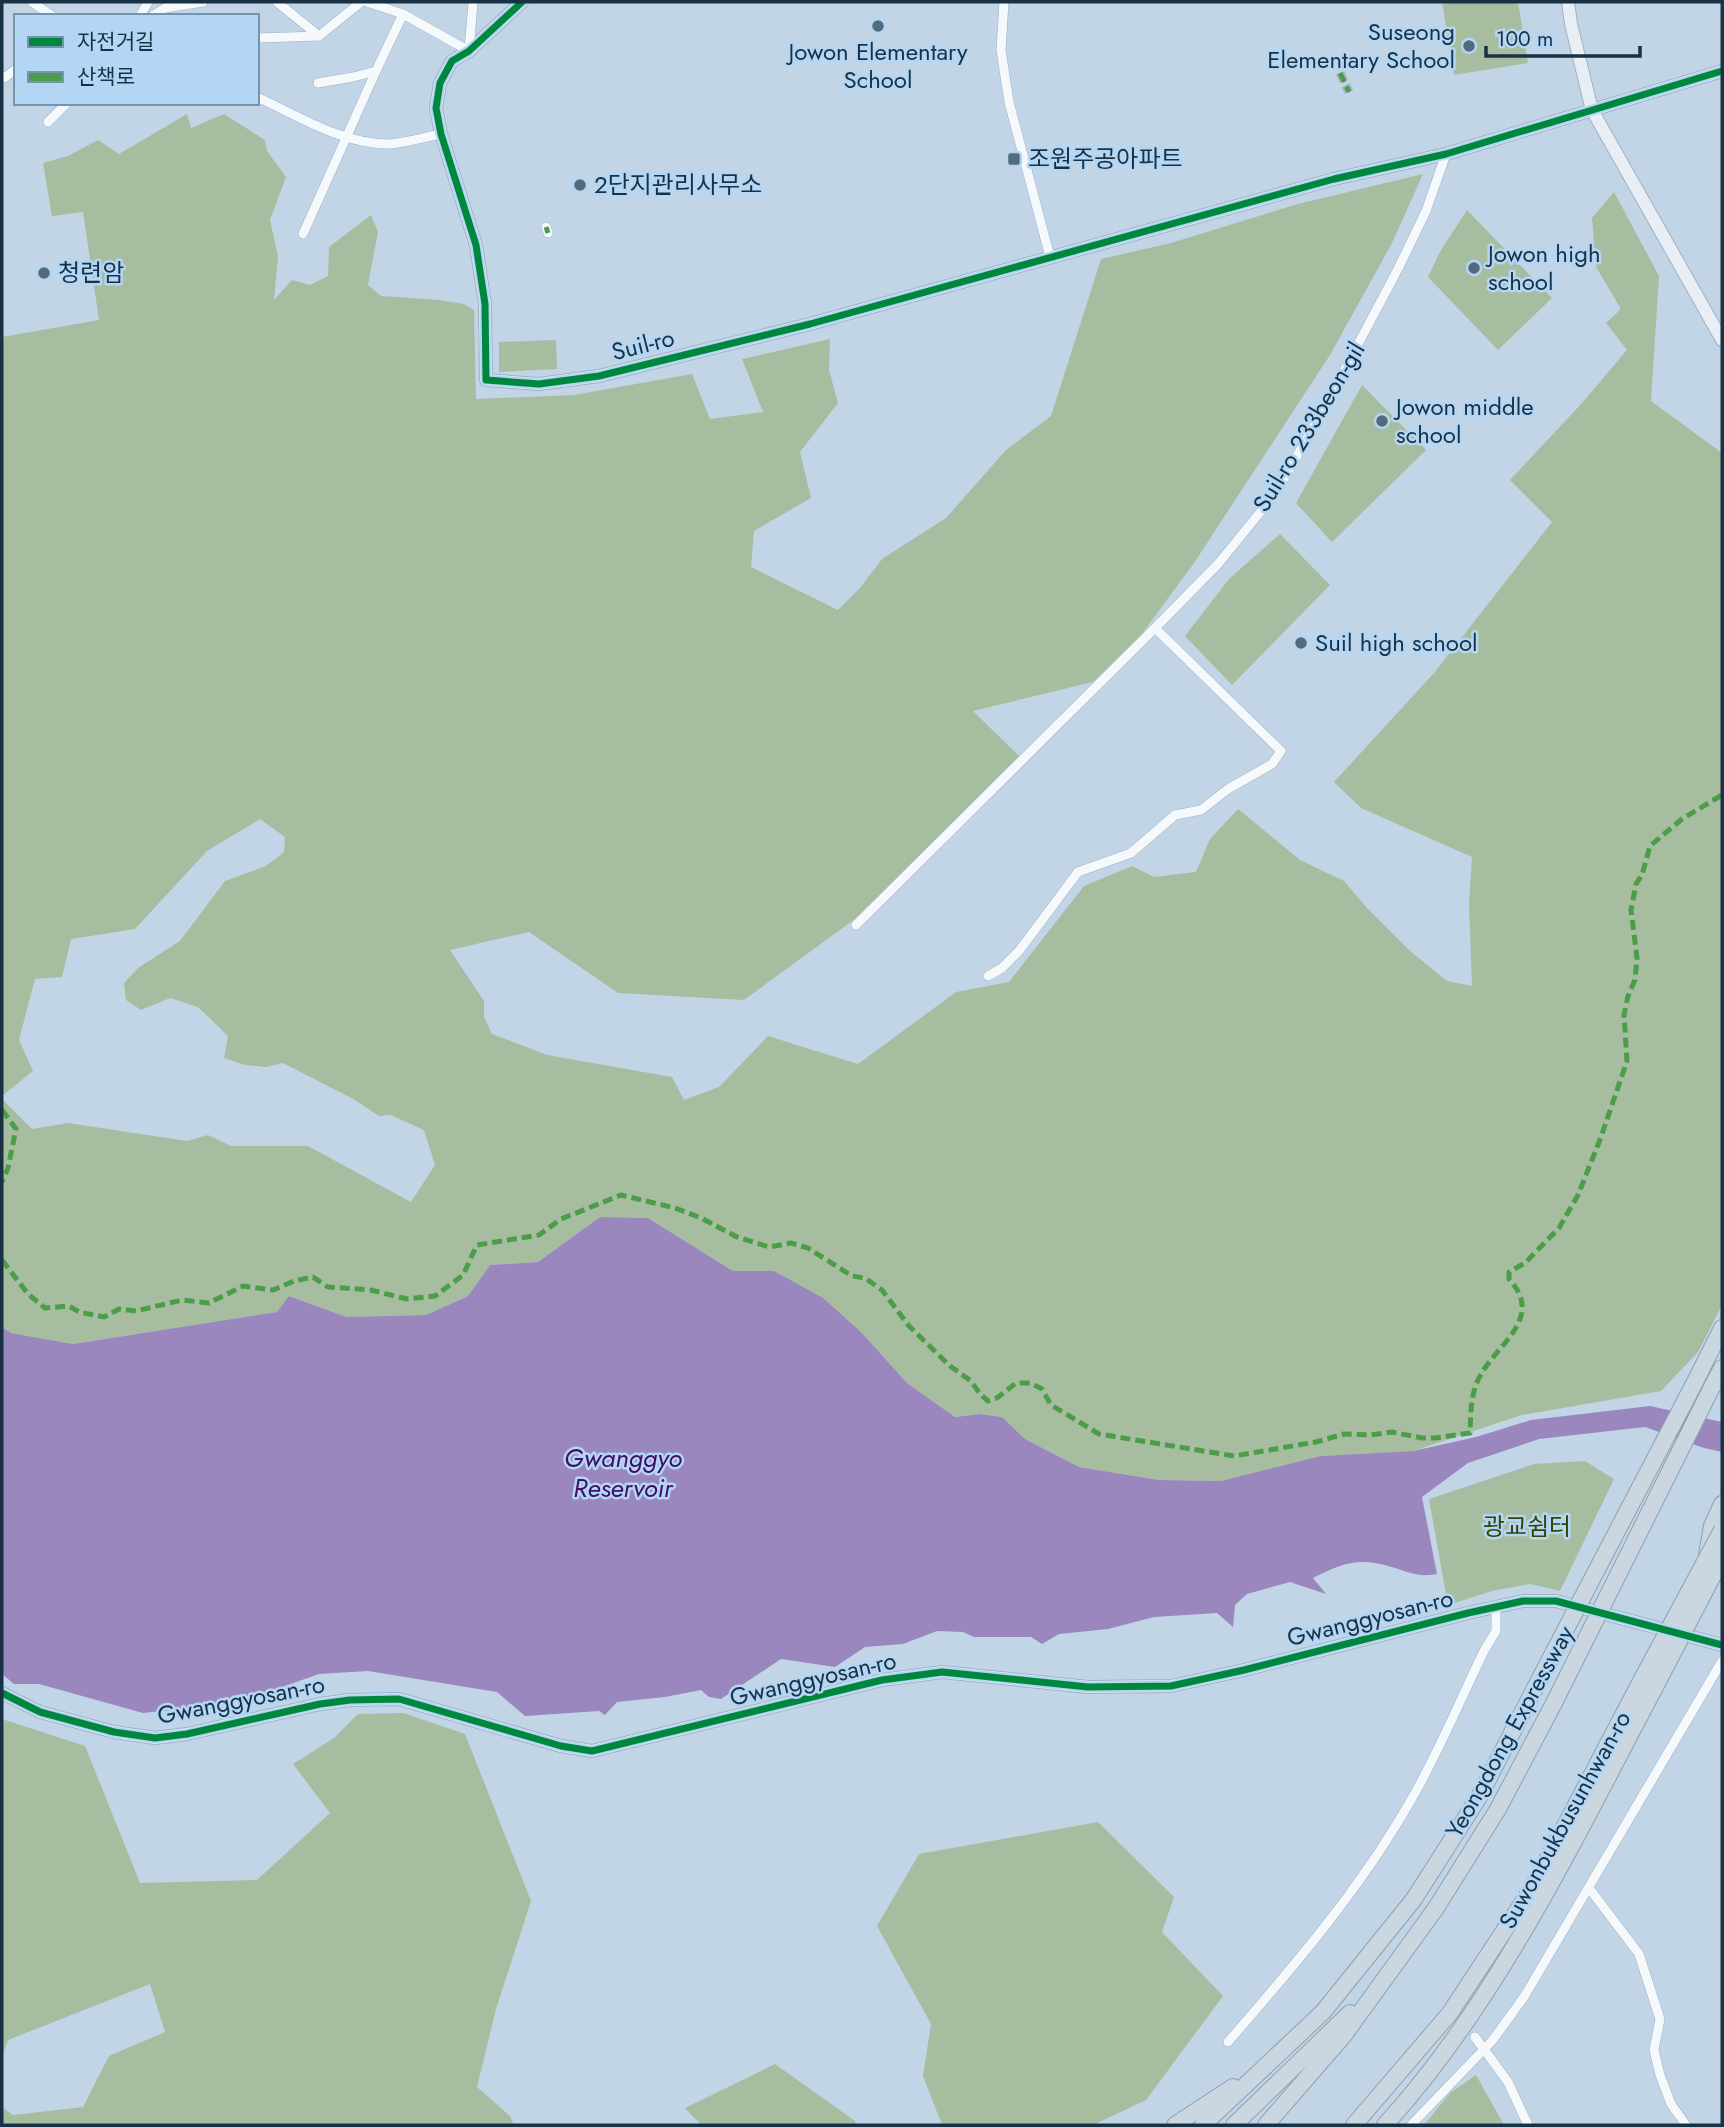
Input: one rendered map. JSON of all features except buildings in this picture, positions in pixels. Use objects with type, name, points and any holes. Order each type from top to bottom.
[{"type":"highway","name":"Yeongdong Expressway","points":[[1203,2125],[1323,2012],[1414,1899],[1479,1797],[1722,1328]]},
{"type":"highway","name":"Yeongdong Expressway","points":[[1266,2125],[1344,2035],[1436,1908],[1498,1809],[1722,1368]]},
{"type":"highway","points":[[1714,1558],[1712,1526],[1722,1504]]},
{"type":"highway","name":"Suwonbukbusunhwan-ro","points":[[1354,2125],[1450,2013],[1533,1887],[1647,1685],[1714,1558],[1722,1530]]},
{"type":"highway","name":"Suwonbukbusunhwan-ro","points":[[1385,2125],[1465,2024],[1548,1890],[1647,1685]]},
{"type":"highway","name":"Yeongdong Expressway","points":[[1234,2125],[1374,1987],[1436,1908]]},
{"type":"highway","name":"Yeongdong Expressway","points":[[1175,2125],[1268,2065]]},
{"type":"street","points":[[32,2],[49,14]]},
{"type":"street","points":[[155,14],[165,8],[202,2]]},
{"type":"street","points":[[276,2],[320,36]]},
{"type":"street","points":[[259,38],[320,36],[361,2]]},
{"type":"street","points":[[367,2],[403,14],[469,51]]},
{"type":"street","points":[[469,51],[473,2]]},
{"type":"street","points":[[259,98],[346,138],[367,143],[391,144],[441,134],[436,108],[440,83],[452,61],[469,51],[522,2]]},
{"type":"street","points":[[1004,2],[1001,50],[1009,102],[1050,257],[1334,179],[1446,154],[1722,71]]},
{"type":"street","points":[[1568,2],[1592,110],[1722,340]]},
{"type":"street","points":[[303,234],[403,14]]},
{"type":"street","points":[[318,83],[353,78],[376,71]]},
{"type":"street","points":[[48,122],[65,105]]},
{"type":"street","name":"Suil-ro","points":[[441,134],[477,245],[485,304],[486,380],[539,384],[599,376],[810,324],[1050,257]]},
{"type":"street","name":"Suil-ro 233beon-gil","points":[[856,925],[1218,564],[1275,494],[1398,269],[1426,211],[1446,154]]},
{"type":"street","points":[[989,976],[1002,968],[1019,951],[1078,872],[1131,853],[1175,815],[1201,810],[1228,789],[1272,764],[1281,751],[1155,628]]},
{"type":"street","name":"Gwanggyosan-ro","points":[[2,1693],[40,1712],[114,1732],[155,1738],[187,1734],[320,1704],[399,1699],[561,1746],[592,1751],[881,1680],[923,1674],[959,1673],[1088,1687],[1171,1686],[1533,1600],[1556,1601],[1722,1645]]},
{"type":"street","points":[[1228,2042],[1298,1962],[1337,1912],[1411,1801],[1496,1631],[1496,1607]]},
{"type":"street","points":[[1411,2125],[1484,2049],[1524,1997],[1722,1661]]},
{"type":"street","points":[[1589,1888],[1639,1954],[1660,2019],[1654,2050],[1660,2075],[1671,2104],[1686,2125]]},
{"type":"street","points":[[1475,2037],[1508,2082],[1528,2125]]},
{"type":"green space","points":[[1442,2],[1518,2],[1528,63],[1454,75]]},
{"type":"green space","points":[[187,114],[191,128],[224,114],[265,140],[267,151],[286,177],[270,220],[278,256],[274,300],[292,280],[310,285],[328,276],[329,247],[371,215],[378,232],[368,285],[381,296],[439,300],[464,304],[474,310],[476,399],[574,395],[692,374],[710,419],[763,412],[742,359],[830,339],[829,370],[838,403],[800,452],[811,498],[754,531],[751,567],[838,610],[860,588],[882,559],[946,518],[1006,450],[1051,416],[1101,259],[1171,243],[1298,204],[1423,174],[1392,243],[1330,355],[1194,563],[1141,635],[1093,682],[973,711],[1019,756],[859,916],[744,1000],[618,993],[529,932],[450,950],[484,1001],[484,1017],[492,1034],[547,1055],[672,1077],[684,1100],[719,1087],[768,1036],[858,1064],[956,992],[1009,982],[1084,886],[1132,866],[1154,877],[1196,872],[1210,839],[1238,809],[1300,860],[1344,881],[1410,951],[1447,981],[1472,986],[1469,904],[1472,857],[1361,808],[1334,782],[1434,673],[1552,522],[1510,480],[1627,350],[1606,323],[1621,309],[1596,267],[1592,218],[1614,192],[1659,276],[1651,401],[1722,453],[1722,1305],[1698,1352],[1661,1391],[1522,1415],[1413,1451],[1320,1456],[1221,1481],[1159,1480],[1079,1467],[1025,1439],[1002,1417],[980,1414],[955,1417],[907,1383],[863,1334],[774,1271],[733,1271],[648,1218],[600,1217],[538,1262],[490,1265],[468,1296],[426,1315],[347,1317],[290,1296],[277,1312],[73,1344],[11,1333],[2,1327],[2,1099],[32,1129],[68,1123],[187,1141],[208,1135],[231,1146],[308,1146],[411,1202],[435,1165],[424,1130],[391,1115],[379,1116],[355,1100],[283,1063],[266,1067],[245,1065],[224,1058],[228,1036],[198,1007],[170,998],[141,1010],[126,1000],[124,983],[138,968],[180,941],[225,881],[266,866],[284,852],[285,837],[260,819],[207,851],[135,929],[71,939],[62,977],[35,979],[19,1040],[33,1071],[2,1096],[2,337],[99,320],[83,212],[52,216],[43,163],[68,156],[98,140],[119,154]]},
{"type":"green space","points":[[1467,210],[1552,298],[1498,350],[1428,277],[1441,250]]},
{"type":"green space","points":[[556,340],[557,369],[499,372],[499,342]]},
{"type":"green space","points":[[1362,385],[1426,450],[1332,542],[1296,503]]},
{"type":"green space","points":[[1280,534],[1330,585],[1232,685],[1185,636],[1229,579]]},
{"type":"green space","name":"광교쉼터","points":[[1585,1461],[1614,1479],[1560,1591],[1530,1584],[1492,1591],[1448,1605],[1429,1499],[1534,1464]]},
{"type":"green space","points":[[403,1713],[465,1734],[531,1901],[496,2009],[477,2087],[510,2116],[514,2125],[2,2125],[2,2107],[13,2115],[83,2107],[109,2056],[165,2032],[150,1984],[8,2040],[2,2056],[2,1719],[85,1746],[140,1883],[257,1880],[330,1813],[293,1764],[334,1738],[358,1714]]},
{"type":"green space","points":[[1098,1822],[1174,1897],[1162,1932],[1223,1996],[1146,2100],[1093,2125],[942,2125],[923,2076],[931,2024],[877,1926],[919,1854]]},
{"type":"green space","points":[[775,2064],[855,2121],[856,2125],[701,2125],[685,2108]]},
{"type":"green space","points":[[1476,2075],[1504,2125],[1424,2125],[1450,2093]]},
{"type":"water","name":"Gwanggyo Reservoir","points":[[600,1217],[648,1218],[733,1271],[774,1271],[823,1298],[863,1334],[907,1383],[955,1417],[980,1414],[1002,1417],[1025,1439],[1079,1467],[1159,1480],[1221,1481],[1320,1456],[1413,1451],[1476,1437],[1531,1420],[1650,1406],[1722,1422],[1722,1452],[1645,1427],[1539,1439],[1468,1463],[1422,1497],[1437,1574],[1418,1575],[1377,1563],[1349,1563],[1313,1578],[1326,1594],[1290,1582],[1247,1594],[1235,1605],[1233,1627],[1217,1613],[1154,1617],[1108,1629],[1059,1634],[1042,1644],[1031,1637],[974,1637],[963,1632],[937,1631],[903,1644],[865,1647],[835,1667],[781,1659],[721,1699],[709,1697],[701,1690],[617,1702],[605,1715],[599,1711],[525,1716],[497,1692],[368,1671],[319,1674],[265,1693],[210,1705],[200,1711],[180,1709],[143,1713],[39,1684],[14,1684],[2,1674],[2,1327],[11,1333],[73,1344],[277,1312],[289,1296],[347,1317],[426,1315],[468,1296],[490,1265],[538,1262]]},
{"type":"tunnel","points":[[1340,73],[1349,92]]},
{"type":"marked path","points":[[1340,73],[1349,92]]},
{"type":"marked path","points":[[546,227],[548,233]]},
{"type":"marked path","points":[[2,1260],[28,1294],[45,1308],[69,1306],[79,1312],[104,1317],[119,1309],[136,1311],[182,1300],[209,1303],[243,1286],[273,1290],[313,1277],[328,1287],[371,1290],[407,1299],[435,1296],[463,1275],[477,1245],[539,1235],[561,1219],[621,1195],[675,1208],[737,1237],[769,1247],[791,1243],[808,1248],[852,1276],[865,1278],[882,1290],[909,1326],[950,1366],[971,1381],[988,1401],[997,1398],[1016,1383],[1030,1383],[1042,1389],[1051,1405],[1099,1434],[1234,1456],[1316,1442],[1344,1434],[1392,1432],[1435,1438],[1470,1433],[1472,1398],[1479,1378],[1520,1319],[1522,1307],[1519,1293],[1509,1279],[1509,1272],[1525,1263],[1559,1228],[1578,1195],[1627,1061],[1624,1015],[1635,980],[1637,958],[1631,910],[1636,884],[1642,875],[1650,846],[1682,819],[1722,795]]},
{"type":"marked path","points":[[2,1110],[16,1129],[8,1168],[2,1182]]},
{"type":"cycle path","points":[[522,2],[469,51],[452,61],[440,83],[436,108],[441,134],[476,245],[485,304],[486,380],[539,384],[599,376],[810,324],[1334,179],[1446,154],[1722,71]]},
{"type":"cycle path","points":[[2,1693],[40,1712],[114,1732],[155,1738],[187,1734],[320,1704],[399,1699],[561,1746],[592,1751],[882,1680],[942,1672],[1088,1687],[1171,1686],[1523,1601],[1556,1601],[1722,1645]]},
{"type":"place","name":"Jowon Elementary School","points":[[878,26]]},
{"type":"place","name":"Suseong Elementary School","points":[[1469,46]]},
{"type":"place","name":"조원주공아파트","points":[[1014,159]]},
{"type":"place","name":"2단지관리사무소","points":[[580,185]]},
{"type":"place","name":"Jowon high school","points":[[1474,268]]},
{"type":"place","name":"청련암","points":[[44,273]]},
{"type":"place","name":"Jowon middle school","points":[[1382,421]]},
{"type":"place","name":"Suil high school","points":[[1301,643]]}]
